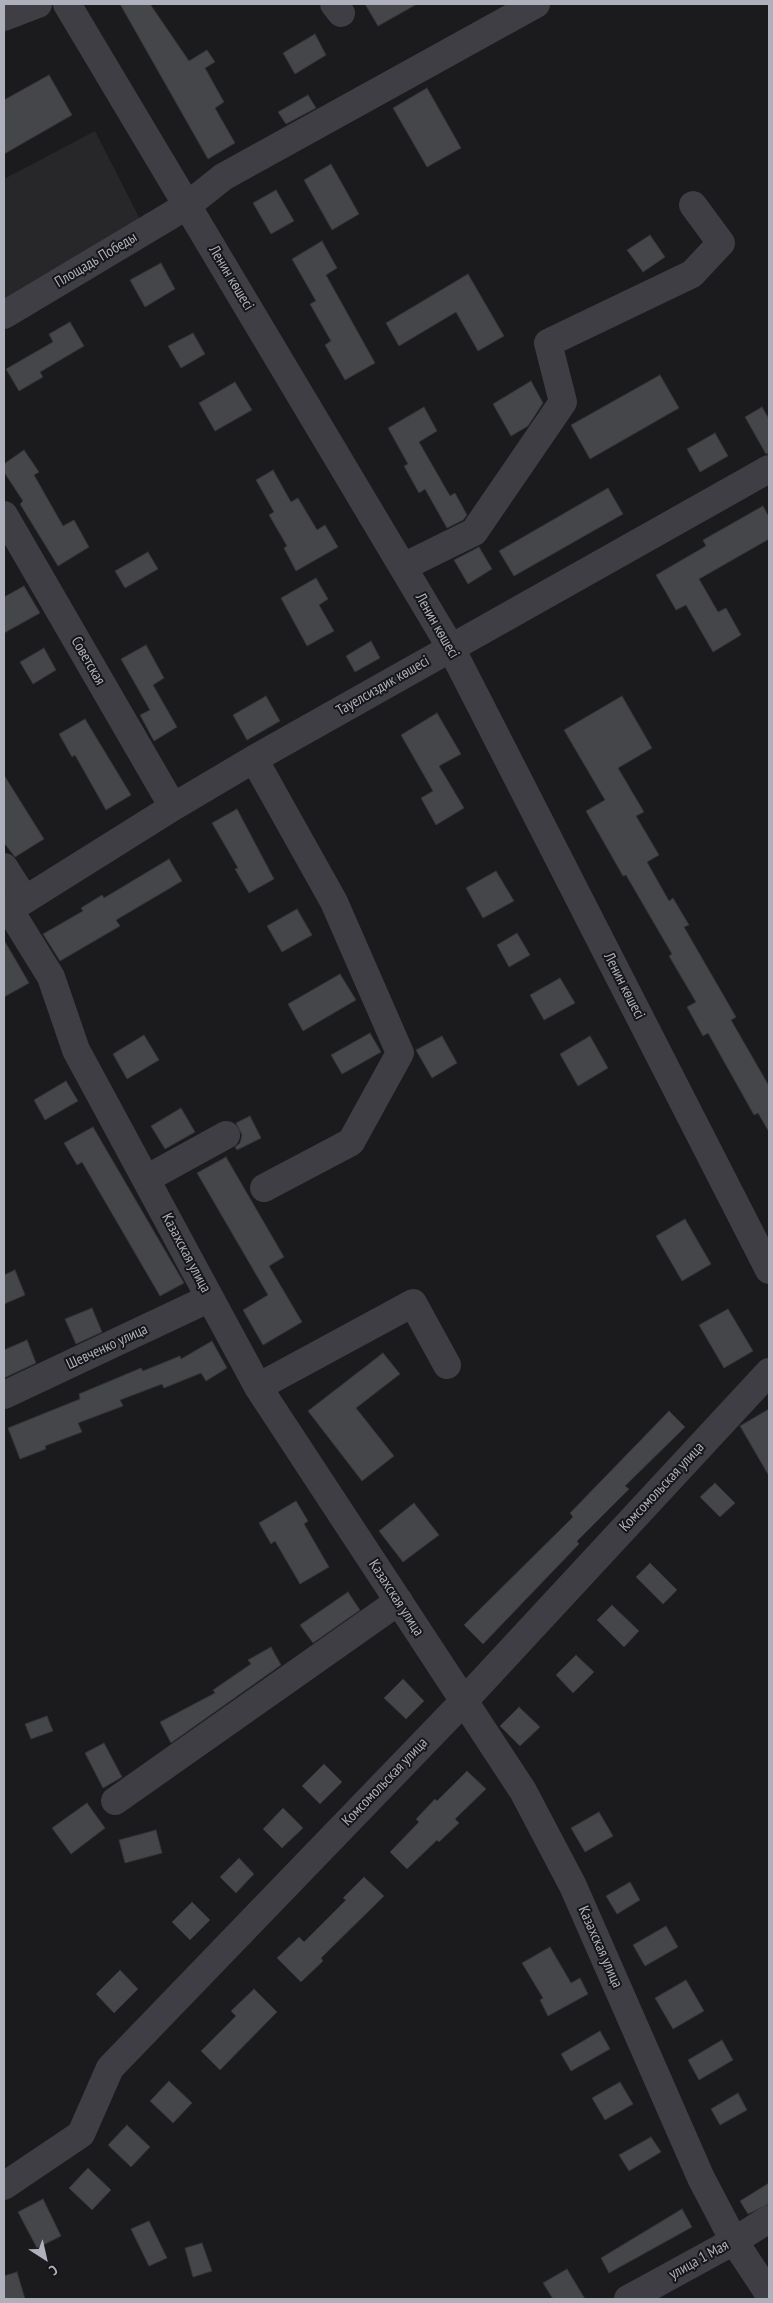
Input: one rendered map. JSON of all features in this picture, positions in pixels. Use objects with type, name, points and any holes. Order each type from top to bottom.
[{"type":"street","points":[[4,17],[38,4]]},
{"type":"street","name":"Площадь Победы","points":[[4,316],[188,205],[223,178],[536,4]]},
{"type":"street","name":"Ленин көшесі","points":[[74,6],[188,205],[451,648],[769,1270]]},
{"type":"street","points":[[403,567],[474,532],[563,402],[548,344],[692,274],[721,243],[693,205]]},
{"type":"street","name":"Тауелсиздик көшесі","points":[[13,908],[173,807],[254,759],[769,469]]},
{"type":"street","name":"Советская","points":[[4,515],[173,807]]},
{"type":"street","points":[[254,759],[334,902],[400,1053],[351,1142],[264,1188]]},
{"type":"street","name":"Казахская улица","points":[[4,867],[13,908],[51,977],[76,1050],[258,1387],[523,1791],[573,1886],[701,2178],[734,2241],[769,2294]]},
{"type":"street","points":[[146,1179],[226,1135]]},
{"type":"street","name":"Шевченко улица","points":[[4,1395],[210,1298]]},
{"type":"street","points":[[258,1387],[414,1303],[447,1365]]},
{"type":"street","name":"Комсомольская улица","points":[[4,2186],[81,2134],[110,2068],[464,1700],[769,1372]]},
{"type":"street","points":[[115,1801],[399,1601]]},
{"type":"street","name":"улица 1 Мая","points":[[628,2299],[734,2241],[769,2219]]},
{"type":"shaded area","points":[[95,131],[142,223],[4,304],[4,179]]},
{"type":"building","points":[[120,4],[150,4],[189,61],[207,50],[215,62],[205,68],[224,102],[215,108],[235,143],[208,159]]},
{"type":"building","points":[[365,4],[417,4],[378,26]]},
{"type":"building","points":[[315,34],[326,55],[295,74],[283,53]]},
{"type":"building","points":[[49,75],[72,115],[4,154],[4,100]]},
{"type":"building","points":[[427,88],[461,148],[427,167],[393,108]]},
{"type":"building","points":[[308,95],[316,108],[286,124],[278,112]]},
{"type":"building","points":[[331,164],[359,214],[332,230],[304,180]]},
{"type":"building","points":[[276,190],[294,221],[271,234],[253,203]]},
{"type":"building","points":[[650,235],[665,257],[643,272],[627,250]]},
{"type":"building","points":[[322,241],[337,268],[326,275],[375,363],[345,380],[325,345],[331,341],[310,304],[316,301],[292,259]]},
{"type":"building","points":[[161,263],[175,289],[145,307],[130,280]]},
{"type":"building","points":[[468,274],[504,336],[478,351],[456,312],[399,346],[386,323]]},
{"type":"building","points":[[70,322],[84,346],[40,372],[43,377],[19,391],[6,369],[53,342],[49,334]]},
{"type":"building","points":[[193,333],[205,354],[181,368],[168,346]]},
{"type":"building","points":[[660,375],[679,408],[590,459],[571,425]]},
{"type":"building","points":[[531,381],[543,403],[528,426],[511,436],[493,404]]},
{"type":"building","points":[[235,382],[252,410],[215,431],[199,403]]},
{"type":"building","points":[[424,407],[437,431],[419,442],[450,496],[455,493],[467,515],[463,520],[447,528],[425,489],[419,493],[404,466],[408,464],[388,428]]},
{"type":"building","points":[[762,407],[769,419],[769,453],[766,454],[745,417]]},
{"type":"building","points":[[715,433],[728,456],[700,472],[687,449]]},
{"type":"building","points":[[24,450],[39,472],[34,475],[63,526],[74,520],[89,547],[58,566],[20,504],[23,501],[4,472],[4,464]]},
{"type":"building","points":[[273,470],[291,502],[298,498],[317,530],[325,525],[338,547],[296,571],[284,548],[287,546],[269,515],[274,512],[256,480]]},
{"type":"building","points":[[608,488],[623,514],[514,576],[499,551]]},
{"type":"building","points":[[763,506],[769,517],[769,539],[699,579],[718,612],[726,608],[741,635],[713,652],[686,605],[676,610],[656,575],[706,546],[703,540]]},
{"type":"building","points":[[479,547],[492,569],[468,584],[454,560]]},
{"type":"building","points":[[148,552],[158,569],[125,588],[115,571]]},
{"type":"building","points":[[316,578],[328,599],[319,605],[334,631],[307,646],[281,598]]},
{"type":"building","points":[[24,586],[40,613],[4,633],[4,597]]},
{"type":"building","points":[[371,641],[380,658],[355,672],[346,656]]},
{"type":"building","points":[[146,645],[164,678],[153,685],[177,727],[154,741],[140,715],[150,710],[121,659]]},
{"type":"building","points":[[44,648],[56,670],[33,684],[20,662]]},
{"type":"building","points":[[266,696],[280,721],[247,740],[233,715]]},
{"type":"building","points":[[622,696],[652,748],[618,768],[644,812],[636,816],[659,855],[647,862],[669,901],[673,898],[689,925],[684,927],[736,1017],[731,1020],[769,1086],[769,1132],[758,1113],[754,1115],[708,1033],[703,1036],[687,1007],[696,1002],[669,956],[672,954],[626,875],[623,876],[586,811],[605,800],[564,730]]},
{"type":"building","points":[[437,713],[461,754],[439,766],[464,808],[436,825],[421,798],[433,791],[401,735]]},
{"type":"building","points":[[85,719],[131,795],[106,810],[75,755],[72,757],[59,734]]},
{"type":"building","points":[[4,775],[44,839],[15,857],[4,843]]},
{"type":"building","points":[[237,809],[274,879],[249,893],[235,869],[238,868],[212,823]]},
{"type":"building","points":[[169,859],[182,881],[116,920],[120,926],[60,961],[43,934],[83,911],[81,908],[102,895],[104,898]]},
{"type":"building","points":[[496,871],[514,901],[483,918],[466,888]]},
{"type":"building","points":[[297,909],[312,935],[282,952],[267,926]]},
{"type":"building","points":[[517,933],[530,955],[509,967],[497,945]]},
{"type":"building","points":[[4,940],[29,983],[4,997]]},
{"type":"building","points":[[340,974],[356,1000],[303,1031],[288,1004]]},
{"type":"building","points":[[560,978],[575,1003],[544,1020],[530,995]]},
{"type":"building","points":[[370,1033],[381,1052],[342,1074],[331,1055]]},
{"type":"building","points":[[144,1035],[159,1060],[127,1079],[113,1054]]},
{"type":"building","points":[[442,1036],[457,1063],[432,1078],[416,1050]]},
{"type":"building","points":[[590,1036],[608,1068],[578,1086],[560,1054]]},
{"type":"building","points":[[66,1081],[78,1101],[45,1120],[34,1100]]},
{"type":"building","points":[[181,1108],[195,1132],[165,1149],[151,1126]]},
{"type":"building","points":[[250,1116],[261,1138],[237,1150],[235,1147],[240,1143],[242,1135],[236,1123]]},
{"type":"building","points":[[93,1127],[184,1283],[160,1296],[82,1162],[77,1165],[64,1143]]},
{"type":"building","points":[[226,1157],[284,1257],[269,1266],[302,1322],[263,1345],[243,1310],[268,1295],[197,1173]]},
{"type":"building","points":[[685,1219],[711,1264],[682,1281],[656,1236]]},
{"type":"building","points":[[15,1270],[25,1295],[4,1304],[4,1275]]},
{"type":"building","points":[[92,1308],[102,1332],[76,1344],[65,1319]]},
{"type":"building","points":[[728,1309],[753,1351],[724,1368],[699,1325]]},
{"type":"building","points":[[27,1340],[36,1363],[4,1378],[4,1350]]},
{"type":"building","points":[[212,1341],[227,1368],[206,1381],[201,1373],[164,1388],[162,1384],[120,1400],[123,1406],[78,1423],[82,1432],[45,1446],[46,1449],[20,1459],[8,1428],[80,1399],[79,1394],[141,1368],[143,1371],[180,1356],[181,1359]]},
{"type":"building","points":[[383,1353],[400,1374],[356,1408],[394,1456],[362,1481],[308,1411]]},
{"type":"building","points":[[769,1409],[769,1476],[740,1426]]},
{"type":"building","points":[[669,1411],[685,1427],[625,1486],[629,1489],[577,1541],[579,1544],[483,1644],[464,1625],[573,1517],[570,1513]]},
{"type":"building","points":[[715,1483],[735,1503],[720,1517],[700,1497]]},
{"type":"building","points":[[296,1501],[308,1521],[304,1524],[329,1567],[300,1584],[275,1541],[271,1544],[259,1523]]},
{"type":"building","points":[[414,1503],[439,1535],[403,1562],[379,1531]]},
{"type":"building","points":[[650,1563],[677,1590],[663,1604],[636,1577]]},
{"type":"building","points":[[348,1592],[360,1610],[313,1643],[300,1625]]},
{"type":"building","points":[[612,1605],[639,1631],[624,1647],[597,1620]]},
{"type":"building","points":[[271,1647],[281,1665],[171,1743],[160,1722],[215,1693],[213,1690],[251,1664],[248,1660]]},
{"type":"building","points":[[576,1655],[594,1672],[573,1693],[556,1675]]},
{"type":"building","points":[[403,1679],[424,1701],[406,1719],[384,1698]]},
{"type":"building","points":[[519,1707],[540,1727],[520,1746],[500,1726]]},
{"type":"building","points":[[47,1716],[53,1731],[31,1739],[25,1724]]},
{"type":"building","points":[[104,1743],[122,1777],[103,1788],[85,1753]]},
{"type":"building","points":[[324,1764],[342,1782],[320,1804],[302,1786]]},
{"type":"building","points":[[467,1771],[486,1789],[455,1819],[459,1823],[439,1842],[437,1840],[407,1869],[390,1852],[419,1822],[416,1819],[435,1799],[437,1801]]},
{"type":"building","points":[[87,1803],[105,1828],[71,1854],[52,1828]]},
{"type":"building","points":[[283,1808],[303,1828],[282,1848],[263,1829]]},
{"type":"building","points":[[599,1812],[613,1836],[585,1852],[571,1828]]},
{"type":"building","points":[[156,1830],[162,1853],[125,1863],[119,1840]]},
{"type":"building","points":[[239,1858],[254,1874],[236,1893],[220,1877]]},
{"type":"building","points":[[364,1877],[384,1896],[321,1958],[323,1961],[301,1982],[277,1958],[299,1937],[304,1942],[346,1900],[343,1898]]},
{"type":"building","points":[[630,1882],[640,1900],[617,1914],[606,1896]]},
{"type":"building","points":[[192,1902],[210,1920],[190,1940],[172,1922]]},
{"type":"building","points":[[666,1926],[678,1947],[645,1966],[633,1945]]},
{"type":"building","points":[[550,1947],[571,1983],[580,1978],[588,1994],[548,2016],[540,2000],[543,1998],[522,1963]]},
{"type":"building","points":[[120,1970],[138,1989],[114,2013],[96,1994]]},
{"type":"building","points":[[686,1980],[704,2011],[673,2029],[655,1998]]},
{"type":"building","points":[[254,1989],[277,2012],[220,2070],[201,2051],[236,2016],[231,2011]]},
{"type":"building","points":[[600,2031],[610,2049],[571,2071],[561,2054]]},
{"type":"building","points":[[722,2040],[733,2060],[699,2080],[688,2060]]},
{"type":"building","points":[[169,2081],[192,2103],[173,2123],[150,2101]]},
{"type":"building","points":[[620,2082],[633,2104],[605,2120],[592,2098]]},
{"type":"building","points":[[738,2093],[747,2110],[720,2125],[711,2109]]},
{"type":"building","points":[[127,2125],[150,2147],[131,2167],[108,2145]]},
{"type":"building","points":[[651,2137],[661,2152],[629,2171],[619,2155]]},
{"type":"building","points":[[88,2168],[111,2190],[92,2210],[69,2188]]},
{"type":"building","points":[[769,2183],[769,2204],[748,2214],[740,2201]]},
{"type":"building","points":[[43,2199],[61,2236],[37,2248],[18,2212]]},
{"type":"building","points":[[682,2209],[692,2227],[609,2273],[601,2258]]},
{"type":"building","points":[[149,2221],[167,2258],[149,2266],[131,2229]]},
{"type":"building","points":[[202,2243],[212,2271],[193,2277],[185,2248]]},
{"type":"building","points":[[567,2269],[585,2299],[553,2299],[543,2283]]},
{"type":"building","points":[[17,2272],[25,2299],[4,2299],[4,2276]]}]
